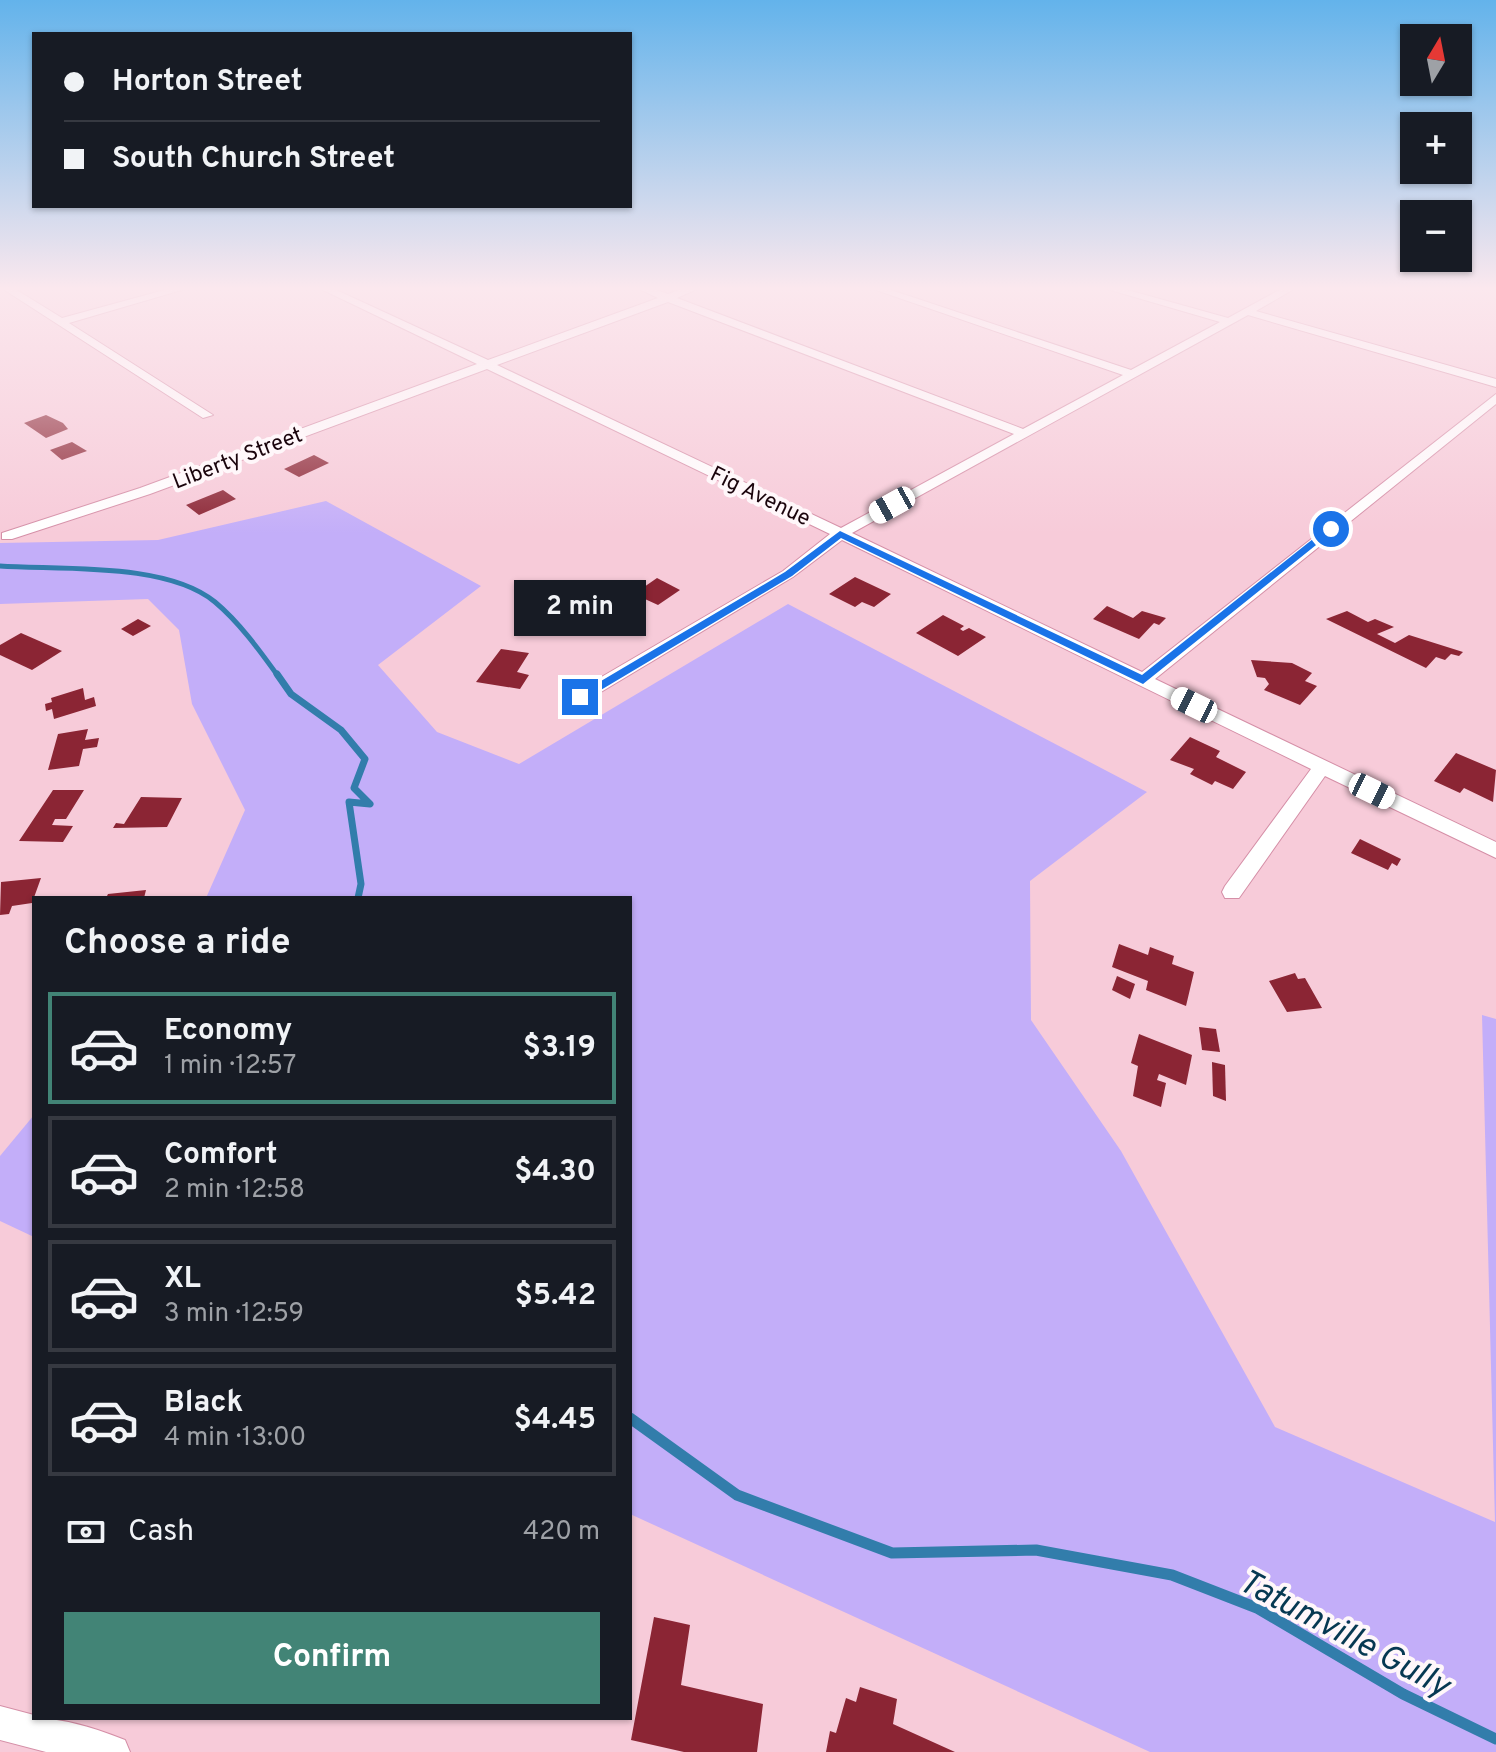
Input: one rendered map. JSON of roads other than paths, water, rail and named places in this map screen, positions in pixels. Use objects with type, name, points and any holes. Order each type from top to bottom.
[{"type":"street","points":[[138,371],[207,415]]},
{"type":"street","name":"Liberty Street","points":[[7,536],[145,491],[465,371]]},
{"type":"street","name":"Fig Avenue","points":[[497,371],[1496,851]]},
{"type":"street","points":[[858,371],[1022,433]]},
{"type":"street","points":[[1121,371],[1131,374]]},
{"type":"street","points":[[580,697],[788,574],[840,534],[1137,371]]},
{"type":"street","points":[[1462,371],[1492,379]]},
{"type":"street","points":[[1143,680],[1496,398]]},
{"type":"street","points":[[1232,892],[1322,767]]},
{"type":"street","points":[[0,1723],[113,1752]]},
{"type":"waterway","name":"Tatumville Gully","points":[[0,566],[112,570],[170,580],[194,589],[215,602],[232,618],[278,676]]},
{"type":"waterway","name":"Tatumville Gully","points":[[277,674],[291,694],[341,730],[365,759],[354,788],[370,804],[349,802],[361,884],[358,896]]},
{"type":"waterway","name":"Tatumville Gully","points":[[632,1419],[737,1495],[892,1553],[1036,1550],[1172,1575],[1257,1608],[1403,1694],[1496,1739]]}]
